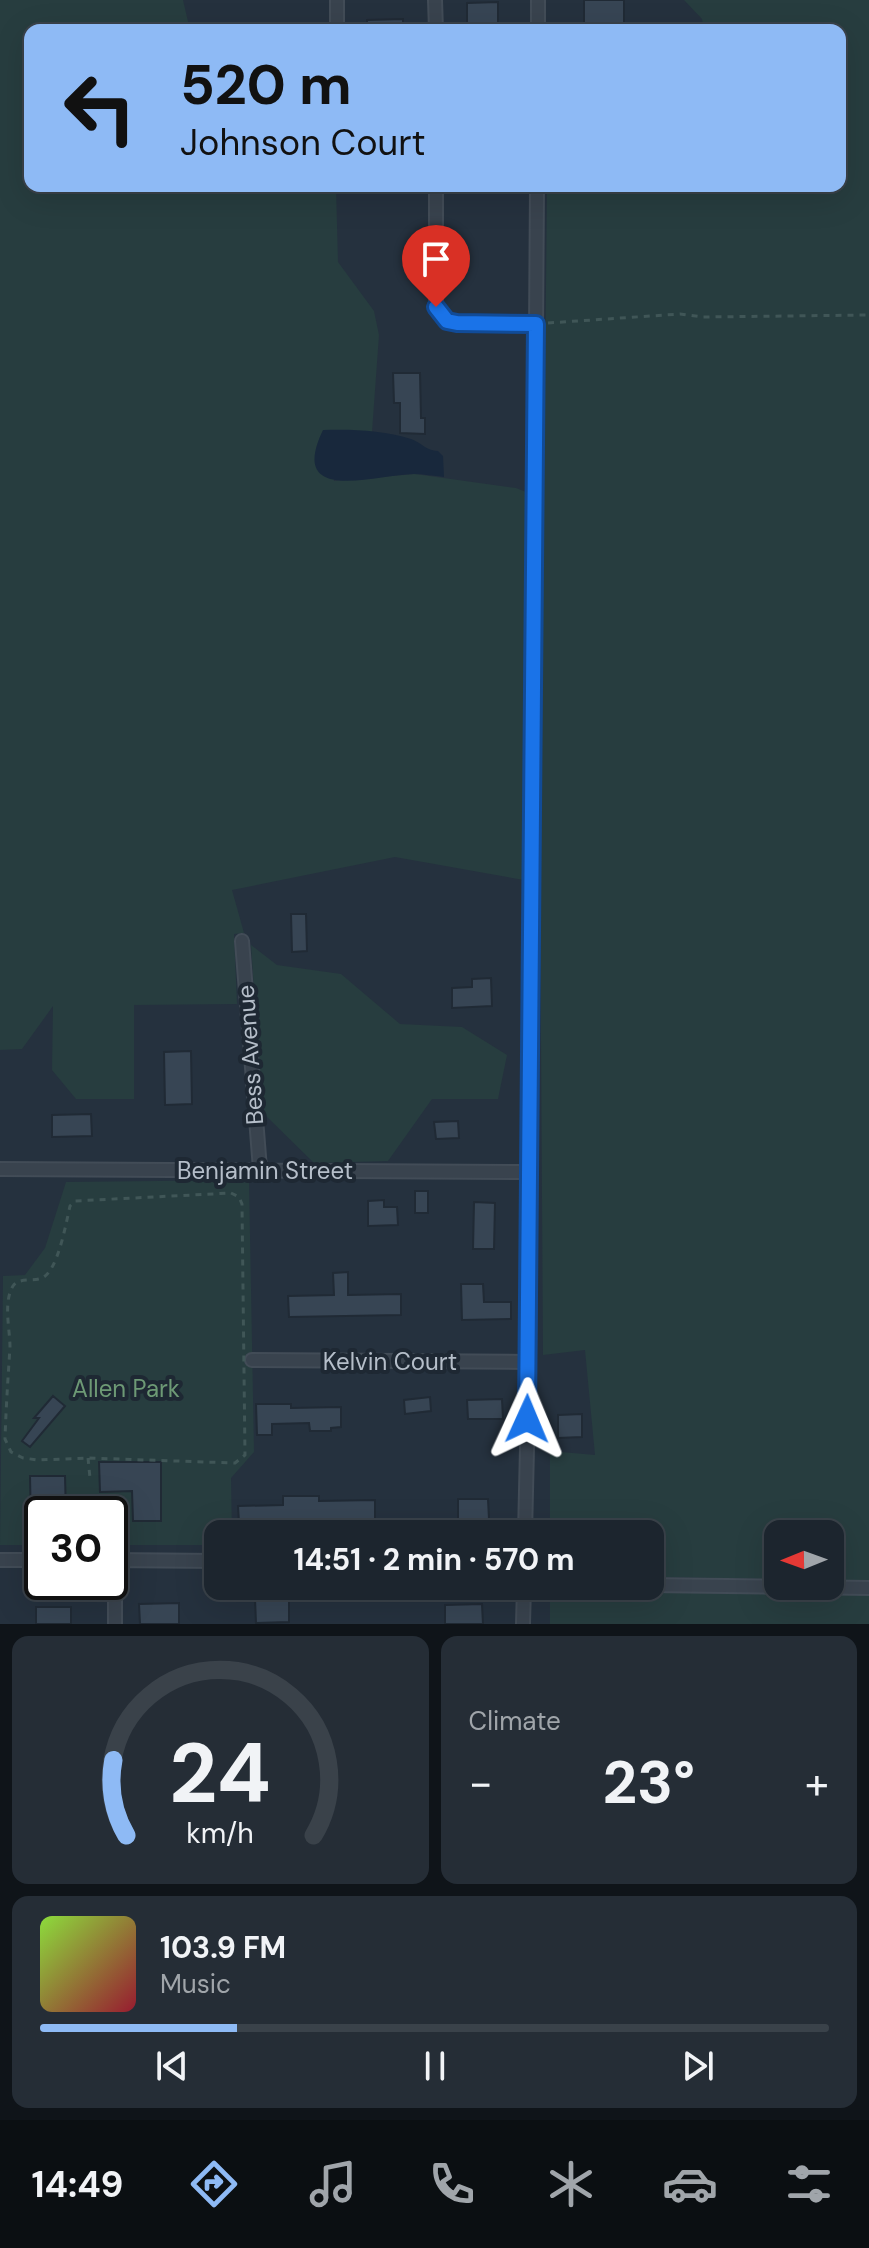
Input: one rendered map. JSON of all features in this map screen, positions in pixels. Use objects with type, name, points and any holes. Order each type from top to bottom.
[{"type":"street","points":[[337,0],[337,24]]},
{"type":"street","points":[[435,0],[436,24]]},
{"type":"street","points":[[538,0],[538,24]]},
{"type":"street","points":[[436,192],[436,307],[440,315],[447,321],[457,323],[536,324]]},
{"type":"street","points":[[525,1520],[537,192]]},
{"type":"street","name":"Bess Avenue","points":[[242,941],[260,1169]]},
{"type":"street","name":"Benjamin Street","points":[[0,1169],[530,1172]]},
{"type":"street","name":"Kelvin Court","points":[[252,1360],[529,1362]]},
{"type":"street","points":[[0,1560],[24,1560]]},
{"type":"street","points":[[128,1560],[204,1561]]},
{"type":"street","points":[[664,1585],[869,1588]]},
{"type":"street","points":[[114,1600],[115,1624]]},
{"type":"street","points":[[523,1624],[524,1600]]},
{"type":"path","points":[[536,324],[680,314],[703,317],[869,315]]},
{"type":"path","points":[[231,1193],[239,1197],[242,1204],[245,1455],[235,1463],[88,1458],[23,1458],[7,1446],[9,1304],[13,1287],[20,1281],[40,1280],[48,1275],[59,1251],[70,1206],[75,1201],[231,1193]]},
{"type":"path","points":[[88,1458],[90,1478]]},
{"type":"green space","points":[[0,0],[183,0],[189,24],[24,24],[24,192],[336,192],[338,262],[374,311],[379,335],[372,432],[323,430],[334,481],[415,474],[526,492],[524,880],[395,857],[232,890],[244,933],[234,934],[237,1004],[134,1005],[134,1099],[76,1099],[52,1070],[53,1006],[22,1049],[0,1050]]},
{"type":"green space","points":[[684,0],[869,0],[869,1581],[844,1580],[844,1520],[764,1520],[764,1579],[664,1577],[664,1520],[550,1520],[550,1451],[595,1455],[585,1350],[543,1355],[540,883],[547,192],[846,192],[846,24],[703,24]]},
{"type":"green space","points":[[251,945],[277,965],[341,974],[400,1024],[462,1027],[507,1055],[498,1099],[432,1099],[388,1161],[314,1163],[262,1112]]},
{"type":"green space","name":"Allen Park","points":[[249,1180],[254,1452],[231,1478],[232,1520],[204,1520],[204,1545],[128,1545],[128,1496],[24,1496],[24,1545],[0,1545],[3,1276],[25,1275],[45,1248],[66,1182]]},
{"type":"green space","points":[[664,1592],[764,1593],[764,1600],[844,1600],[844,1595],[869,1595],[869,1624],[550,1624],[550,1600],[664,1600]]},
{"type":"water","points":[[323,430],[367,431],[411,439],[443,456],[444,477],[413,474],[340,480],[326,477],[317,469],[315,453]]},
{"type":"building","points":[[584,0],[624,0],[624,24],[584,24]]},
{"type":"building","points":[[498,2],[498,24],[467,24],[467,3]]},
{"type":"building","points":[[403,19],[403,24],[367,24],[367,20]]},
{"type":"building","points":[[393,373],[420,373],[421,418],[425,418],[425,434],[400,433],[400,403],[394,403]]},
{"type":"building","points":[[291,914],[306,914],[307,951],[292,952]]},
{"type":"building","points":[[491,978],[492,1006],[452,1008],[452,988],[472,987],[472,979]]},
{"type":"building","points":[[191,1051],[192,1104],[165,1105],[164,1052]]},
{"type":"building","points":[[91,1114],[92,1136],[52,1137],[52,1115]]},
{"type":"building","points":[[458,1121],[459,1138],[436,1139],[434,1122]]},
{"type":"building","points":[[415,1191],[428,1191],[428,1213],[415,1213]]},
{"type":"building","points":[[384,1200],[384,1207],[397,1207],[398,1225],[368,1226],[368,1201]]},
{"type":"building","points":[[474,1202],[495,1203],[494,1249],[473,1249]]},
{"type":"building","points":[[348,1272],[348,1295],[401,1294],[401,1315],[289,1317],[288,1296],[334,1295],[333,1273]]},
{"type":"building","points":[[461,1284],[483,1284],[484,1302],[511,1302],[511,1319],[462,1320]]},
{"type":"building","points":[[53,1396],[65,1406],[30,1447],[22,1441],[39,1418],[34,1418]]},
{"type":"building","points":[[430,1397],[431,1411],[405,1414],[404,1400]]},
{"type":"building","points":[[502,1399],[503,1419],[468,1419],[467,1400]]},
{"type":"building","points":[[256,1404],[291,1404],[291,1408],[341,1407],[341,1427],[331,1428],[331,1431],[310,1431],[309,1423],[272,1424],[272,1435],[257,1435]]},
{"type":"building","points":[[582,1414],[582,1437],[558,1438],[558,1415]]},
{"type":"building","points":[[99,1462],[161,1462],[161,1521],[133,1521],[132,1491],[100,1492]]},
{"type":"building","points":[[30,1476],[65,1476],[66,1496],[30,1496]]},
{"type":"building","points":[[283,1496],[319,1496],[319,1501],[375,1500],[375,1519],[239,1520],[238,1506],[283,1505]]},
{"type":"building","points":[[458,1499],[488,1499],[489,1519],[458,1519]]},
{"type":"building","points":[[255,1600],[289,1600],[289,1622],[256,1623]]},
{"type":"building","points":[[179,1603],[179,1624],[140,1624],[139,1604]]},
{"type":"building","points":[[482,1604],[483,1624],[445,1624],[445,1605]]},
{"type":"building","points":[[36,1607],[71,1607],[71,1624],[36,1624]]},
{"type":"route","points":[[436,307],[447,321],[457,323],[536,324],[527,1419]]}]
